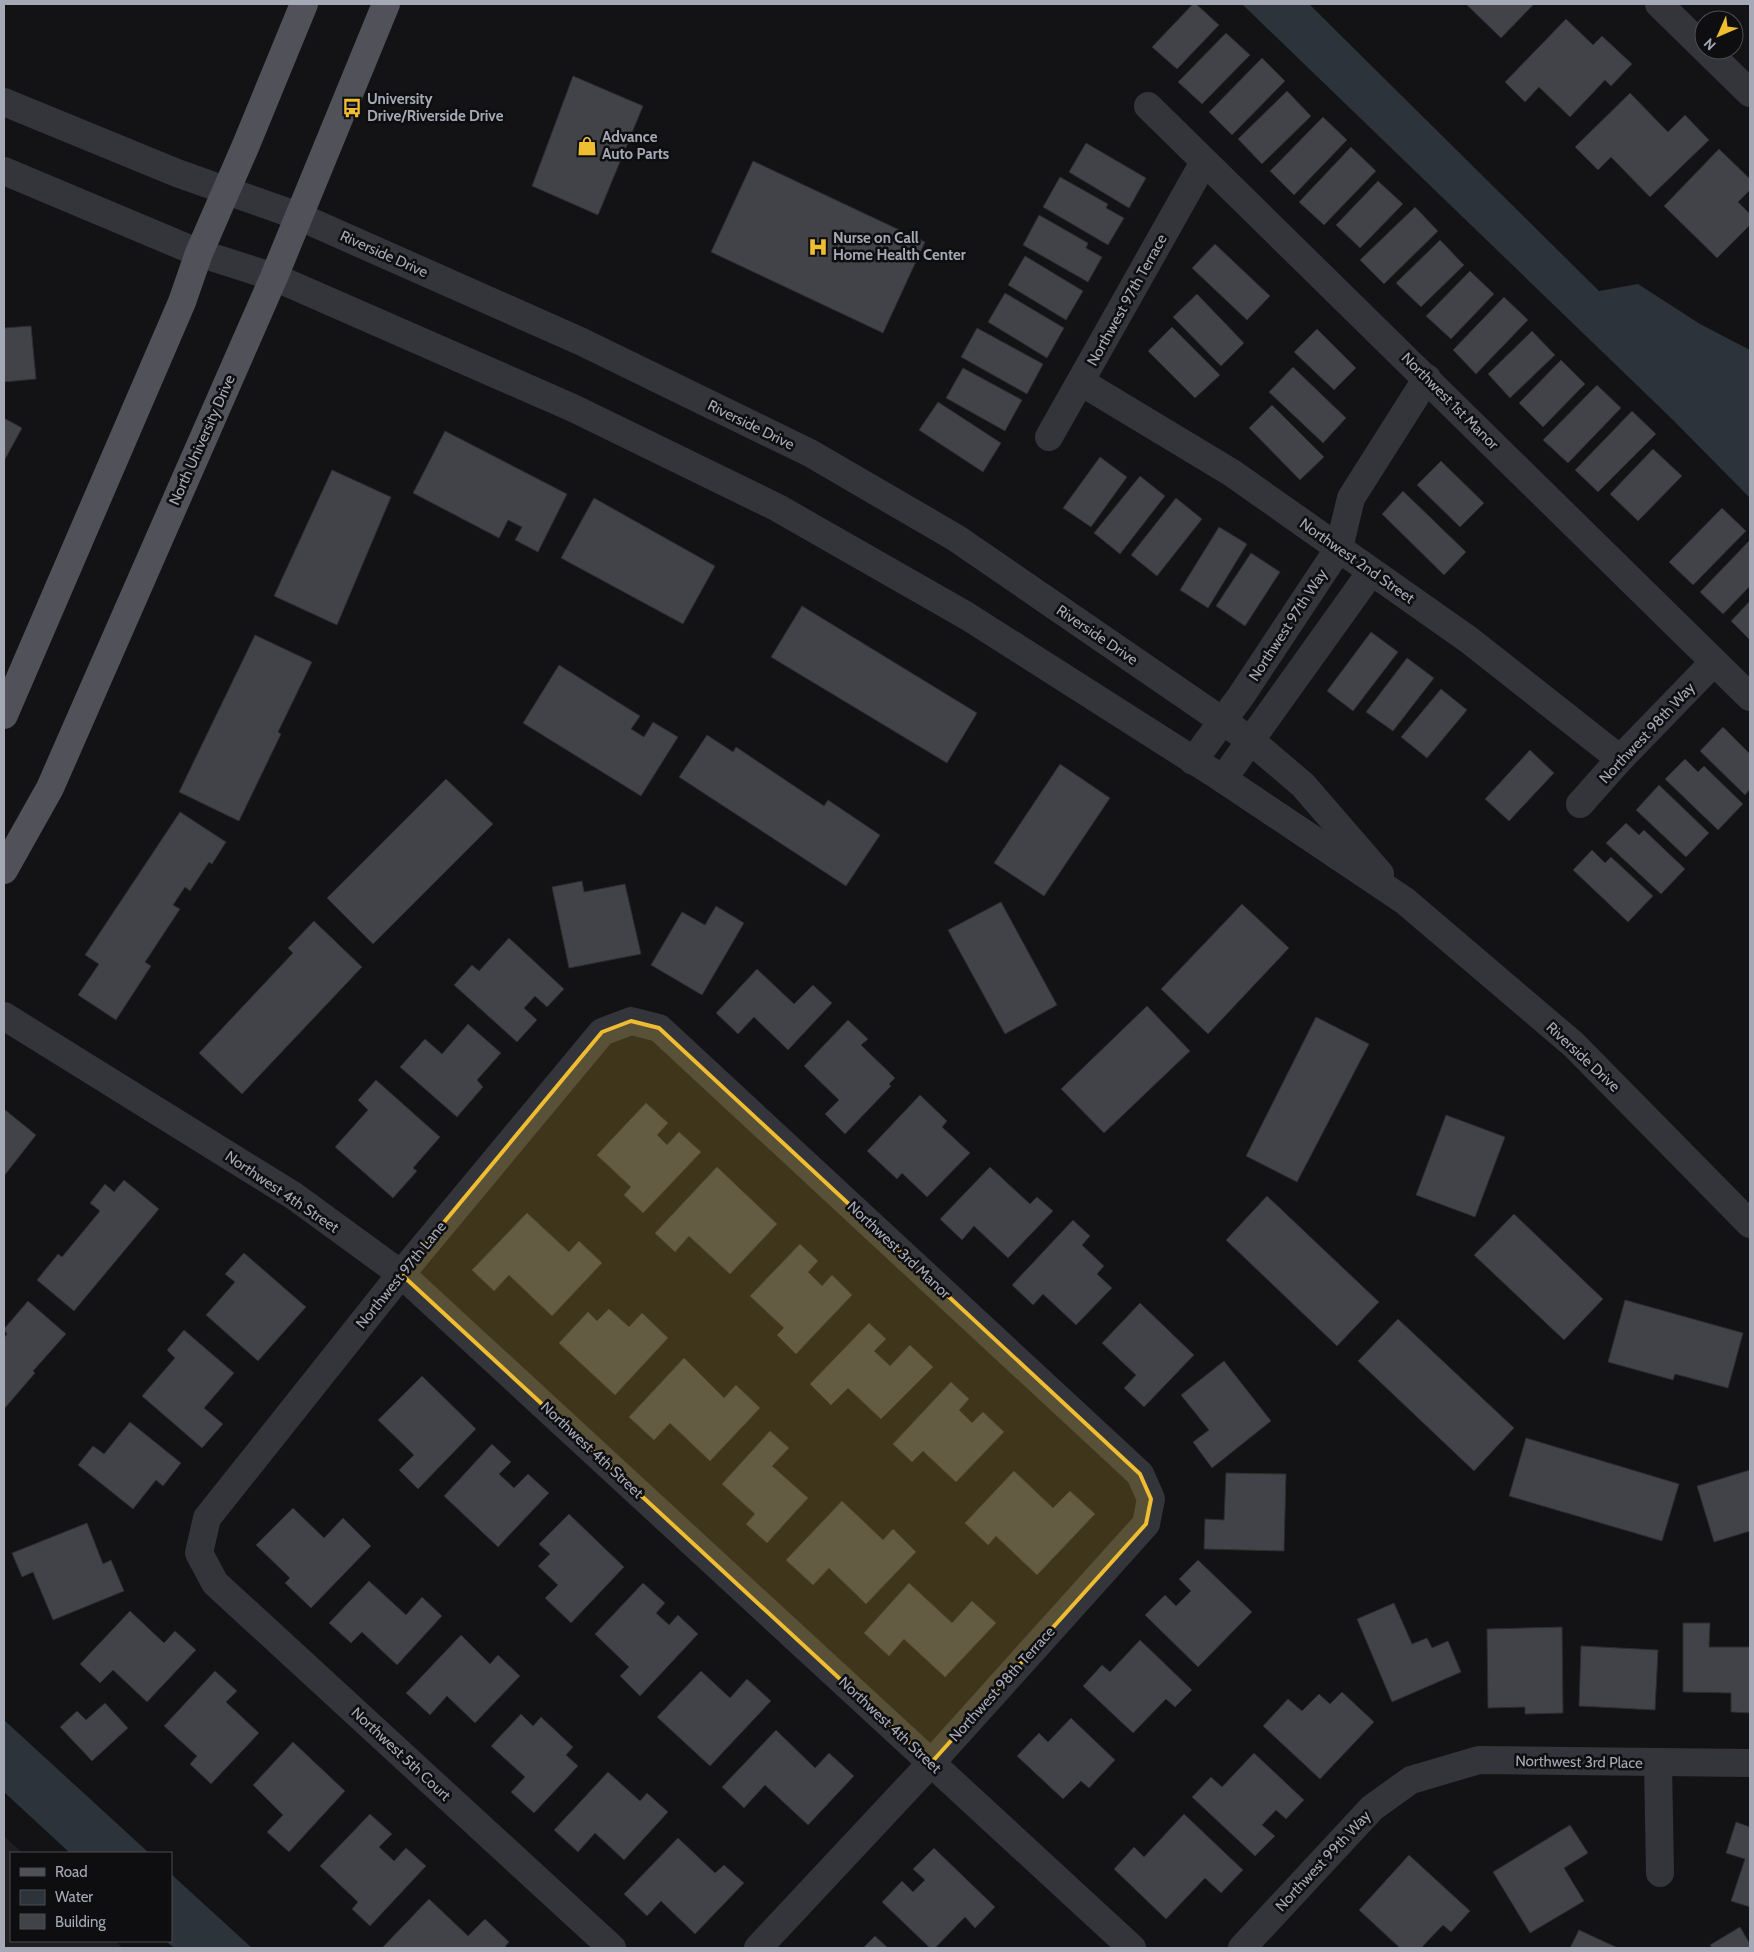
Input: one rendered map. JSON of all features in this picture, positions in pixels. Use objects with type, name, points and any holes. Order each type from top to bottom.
[{"type":"main road","points":[[4,715],[182,302],[198,253],[246,145],[304,4]]},
{"type":"main road","name":"North University Drive","points":[[4,870],[50,788],[274,277],[386,4]]},
{"type":"street","points":[[1659,4],[1694,38]]},
{"type":"street","points":[[1716,60],[1750,93]]},
{"type":"street","name":"Riverside Drive","points":[[4,102],[225,191],[298,216],[580,341],[810,453],[956,538],[1250,740],[1303,785],[1404,901]]},
{"type":"street","name":"Northwest 1st Manor","points":[[1148,106],[1750,697]]},
{"type":"street","name":"Northwest 97th Terrace","points":[[1050,437],[1204,162]]},
{"type":"street","name":"Riverside Drive","points":[[4,171],[198,253],[274,277],[573,408],[778,508],[968,616],[1223,779],[1404,901],[1574,1046],[1750,1224]]},
{"type":"street","name":"Northwest 97th Way","points":[[1193,761],[1241,696],[1339,548],[1351,498],[1427,378]]},
{"type":"street","name":"Northwest 2nd Street","points":[[1082,382],[1232,473],[1468,640],[1620,759]]},
{"type":"street","points":[[1223,779],[1371,572]]},
{"type":"street","name":"Northwest 98th Way","points":[[1580,804],[1620,759],[1714,662]]},
{"type":"street","name":"Northwest 4th Street","points":[[4,1016],[294,1196],[401,1274],[1132,1948]]},
{"type":"street","name":"Northwest 97th Lane","points":[[199,1552],[206,1518],[401,1274],[602,1032],[631,1020]]},
{"type":"street","name":"Northwest 3rd Manor","points":[[631,1020],[659,1028],[1140,1474],[1151,1499]]},
{"type":"street","name":"Northwest 98th Terrace","points":[[758,1948],[931,1763],[1146,1524],[1151,1499]]},
{"type":"street","name":"Northwest 5th Court","points":[[199,1552],[215,1583],[612,1948]]},
{"type":"street","name":"Northwest 3rd Place","points":[[1411,1780],[1479,1760],[1750,1763]]},
{"type":"street","points":[[1658,1763],[1660,1874]]},
{"type":"street","name":"Northwest 99th Way","points":[[1242,1948],[1372,1808],[1411,1780]]},
{"type":"highlighted area","points":[[631,1021],[659,1028],[1140,1474],[1151,1499],[1146,1524],[931,1763],[401,1274],[602,1032]]},
{"type":"shaded area","points":[[4,1836],[21,1852],[10,1852],[10,1942],[116,1942],[123,1948],[4,1948]]},
{"type":"water","points":[[1242,4],[1309,4],[1599,291],[1638,284],[1700,324],[1750,350],[1750,498],[1673,420]]},
{"type":"water","points":[[4,1720],[148,1852],[69,1852],[4,1792]]},
{"type":"water","points":[[172,1875],[252,1948],[174,1948],[167,1942],[172,1942]]},
{"type":"building","points":[[1193,4],[1196,4],[1219,25],[1177,69],[1152,47]]},
{"type":"building","points":[[1466,4],[1534,4],[1501,38]]},
{"type":"building","points":[[1566,19],[1593,45],[1602,36],[1632,64],[1611,86],[1605,80],[1570,117],[1539,87],[1525,102],[1505,82]]},
{"type":"building","points":[[1226,33],[1250,55],[1202,104],[1178,82]]},
{"type":"building","points":[[1262,58],[1285,81],[1232,135],[1209,112]]},
{"type":"building","name":"Advance Auto Parts","points":[[573,76],[643,106],[598,215],[532,186]]},
{"type":"building","points":[[1287,91],[1311,116],[1262,164],[1238,139]]},
{"type":"building","points":[[1630,93],[1668,132],[1685,115],[1709,140],[1650,197],[1611,157],[1598,170],[1575,147]]},
{"type":"building","points":[[1323,117],[1347,140],[1294,195],[1270,171]]},
{"type":"building","points":[[1086,143],[1146,178],[1129,208],[1069,172]]},
{"type":"building","points":[[1351,147],[1376,171],[1324,225],[1299,202]]},
{"type":"building","points":[[1719,149],[1750,179],[1750,190],[1738,202],[1750,214],[1750,225],[1717,258],[1664,206]]},
{"type":"building","name":"Nurse on Call Home Health Center","points":[[753,161],[925,242],[883,333],[711,252]]},
{"type":"building","points":[[1060,177],[1108,204],[1106,208],[1124,218],[1108,245],[1043,207]]},
{"type":"building","points":[[1378,181],[1403,204],[1360,248],[1336,225]]},
{"type":"building","points":[[1415,207],[1438,231],[1384,284],[1360,260]]},
{"type":"building","points":[[1039,215],[1088,243],[1086,248],[1102,257],[1088,282],[1023,245]]},
{"type":"building","points":[[1440,240],[1464,265],[1421,307],[1396,283]]},
{"type":"building","points":[[1215,244],[1270,296],[1247,320],[1192,268]]},
{"type":"building","points":[[1025,256],[1083,291],[1066,320],[1008,285]]},
{"type":"building","points":[[1470,271],[1494,294],[1451,339],[1426,316]]},
{"type":"building","points":[[1005,293],[1064,328],[1047,358],[988,322]]},
{"type":"building","points":[[1197,294],[1244,343],[1221,366],[1173,317]]},
{"type":"building","points":[[1504,297],[1528,320],[1476,374],[1453,350]]},
{"type":"building","points":[[31,326],[36,379],[4,382],[4,328]]},
{"type":"building","points":[[1172,327],[1220,375],[1195,398],[1148,351]]},
{"type":"building","points":[[977,328],[1043,364],[1027,394],[961,357]]},
{"type":"building","points":[[1317,329],[1356,368],[1334,390],[1294,352]]},
{"type":"building","points":[[1532,331],[1555,355],[1510,398],[1488,374]]},
{"type":"building","points":[[1561,360],[1585,384],[1543,427],[1519,403]]},
{"type":"building","points":[[1293,367],[1346,418],[1323,443],[1269,392]]},
{"type":"building","points":[[963,368],[1022,400],[1005,431],[946,398]]},
{"type":"building","points":[[1597,385],[1621,408],[1568,463],[1543,440]]},
{"type":"building","points":[[938,402],[1001,443],[983,472],[919,430]]},
{"type":"building","points":[[1272,405],[1324,457],[1300,480],[1249,428]]},
{"type":"building","points":[[1632,411],[1656,434],[1598,492],[1575,470]]},
{"type":"building","points":[[4,418],[22,428],[4,461]]},
{"type":"building","points":[[445,431],[567,494],[538,552],[515,540],[522,527],[508,520],[499,538],[413,493]]},
{"type":"building","points":[[1653,449],[1682,476],[1638,521],[1610,494]]},
{"type":"building","points":[[1100,457],[1127,477],[1091,527],[1063,508]]},
{"type":"building","points":[[1441,461],[1484,503],[1460,527],[1417,485]]},
{"type":"building","points":[[332,470],[391,497],[337,625],[274,596]]},
{"type":"building","points":[[1140,476],[1165,496],[1120,554],[1094,533]]},
{"type":"building","points":[[1403,491],[1466,552],[1444,575],[1382,514]]},
{"type":"building","points":[[594,498],[715,566],[683,624],[561,558]]},
{"type":"building","points":[[1176,498],[1202,519],[1157,576],[1131,555]]},
{"type":"building","points":[[1722,508],[1746,531],[1693,585],[1669,562]]},
{"type":"building","points":[[1219,527],[1247,544],[1208,608],[1180,590]]},
{"type":"building","points":[[1750,540],[1750,586],[1723,614],[1700,592]]},
{"type":"building","points":[[1251,553],[1280,572],[1245,626],[1216,606]]},
{"type":"building","points":[[1750,601],[1750,640],[1731,621]]},
{"type":"building","points":[[802,606],[977,713],[947,763],[771,657]]},
{"type":"building","points":[[1371,632],[1398,652],[1353,711],[1327,691]]},
{"type":"building","points":[[255,635],[312,662],[278,732],[281,734],[239,821],[179,792]]},
{"type":"building","points":[[1407,658],[1434,678],[1393,731],[1366,712]]},
{"type":"building","points":[[559,665],[640,716],[631,729],[644,737],[653,722],[678,737],[641,796],[523,723]]},
{"type":"building","points":[[1441,689],[1467,710],[1427,758],[1401,737]]},
{"type":"building","points":[[1723,727],[1750,754],[1750,789],[1745,795],[1700,751]]},
{"type":"building","points":[[707,735],[733,752],[736,747],[824,806],[828,800],[880,835],[846,886],[679,777]]},
{"type":"building","points":[[1530,750],[1554,773],[1509,821],[1485,799]]},
{"type":"building","points":[[1685,759],[1698,772],[1704,766],[1743,804],[1718,830],[1665,779]]},
{"type":"building","points":[[1060,764],[1110,798],[1044,896],[994,863]]},
{"type":"building","points":[[446,779],[493,824],[373,944],[327,898]]},
{"type":"building","points":[[1659,785],[1709,833],[1686,857],[1636,810]]},
{"type":"building","points":[[180,812],[226,842],[212,864],[209,862],[190,891],[185,887],[173,905],[180,909],[145,962],[151,966],[116,1020],[78,995],[99,964],[85,955]]},
{"type":"building","points":[[1626,823],[1639,835],[1644,830],[1685,869],[1661,894],[1606,843]]},
{"type":"building","points":[[1592,850],[1605,863],[1611,857],[1653,896],[1628,922],[1573,870]]},
{"type":"building","points":[[582,881],[584,892],[625,884],[641,954],[569,968],[552,887]]},
{"type":"building","points":[[1001,902],[1057,1005],[1005,1034],[948,930]]},
{"type":"building","points":[[1242,904],[1289,948],[1208,1034],[1161,989]]},
{"type":"building","points":[[716,906],[744,923],[702,995],[651,965],[682,912],[705,925]]},
{"type":"building","points":[[314,921],[362,967],[242,1094],[199,1053],[293,953],[288,948]]},
{"type":"building","points":[[509,938],[564,989],[547,1007],[535,996],[524,1008],[537,1020],[517,1042],[454,985],[472,965],[479,971]]},
{"type":"building","points":[[757,969],[794,1004],[813,985],[832,1003],[788,1050],[754,1017],[738,1034],[716,1013]]},
{"type":"building","points":[[1147,1006],[1190,1051],[1104,1133],[1061,1089]]},
{"type":"building","points":[[1316,1017],[1369,1044],[1297,1182],[1246,1156]]},
{"type":"building","points":[[848,1020],[868,1039],[861,1045],[895,1078],[889,1084],[891,1086],[845,1134],[825,1114],[839,1100],[804,1066]]},
{"type":"building","points":[[468,1024],[501,1053],[477,1080],[483,1087],[457,1117],[400,1067],[425,1039],[442,1054]]},
{"type":"building","points":[[376,1080],[440,1137],[413,1168],[417,1171],[393,1198],[335,1147],[368,1110],[358,1100]]},
{"type":"building","points":[[920,1095],[947,1121],[942,1127],[970,1153],[927,1197],[902,1173],[897,1179],[867,1151]]},
{"type":"building","points":[[646,1103],[668,1123],[657,1135],[667,1145],[679,1132],[701,1152],[643,1213],[624,1195],[631,1187],[597,1155]]},
{"type":"building","points":[[4,1109],[36,1135],[4,1176]]},
{"type":"building","points":[[1446,1115],[1505,1137],[1475,1217],[1416,1195]]},
{"type":"building","points":[[717,1167],[777,1224],[730,1274],[689,1236],[675,1252],[655,1233]]},
{"type":"building","points":[[990,1167],[1030,1204],[1037,1197],[1053,1211],[1008,1258],[974,1226],[962,1240],[940,1219]]},
{"type":"building","points":[[124,1180],[159,1209],[74,1311],[37,1280],[58,1254],[62,1257],[100,1211],[90,1203],[105,1184],[114,1192]]},
{"type":"building","points":[[1267,1196],[1379,1302],[1337,1346],[1226,1240]]},
{"type":"building","points":[[527,1213],[569,1252],[579,1241],[602,1263],[552,1316],[509,1275],[494,1291],[472,1270]]},
{"type":"building","points":[[1514,1214],[1603,1299],[1564,1340],[1474,1255]]},
{"type":"building","points":[[1073,1220],[1090,1236],[1082,1245],[1104,1266],[1097,1274],[1112,1288],[1076,1325],[1043,1294],[1033,1305],[1012,1285]]},
{"type":"building","points":[[800,1244],[818,1261],[808,1272],[822,1286],[832,1275],[852,1295],[796,1354],[777,1335],[784,1328],[750,1296]]},
{"type":"building","points":[[244,1253],[306,1307],[258,1361],[206,1315],[235,1282],[225,1274]]},
{"type":"building","points":[[1625,1300],[1743,1333],[1728,1388],[1675,1374],[1673,1380],[1608,1362]]},
{"type":"building","points":[[28,1301],[66,1334],[33,1371],[35,1373],[4,1409],[4,1338],[7,1334],[4,1329]]},
{"type":"building","points":[[1140,1303],[1194,1355],[1144,1407],[1124,1388],[1136,1375],[1102,1343]]},
{"type":"building","points":[[609,1309],[629,1327],[642,1313],[668,1338],[615,1395],[559,1343],[588,1312],[597,1321]]},
{"type":"building","points":[[1398,1319],[1514,1428],[1474,1471],[1358,1361]]},
{"type":"building","points":[[869,1323],[886,1339],[874,1351],[890,1366],[910,1345],[933,1367],[881,1419],[848,1388],[831,1405],[810,1384]]},
{"type":"building","points":[[184,1330],[234,1373],[204,1408],[223,1424],[202,1448],[142,1396],[175,1358],[167,1350]]},
{"type":"building","points":[[684,1358],[724,1398],[736,1385],[760,1408],[710,1461],[670,1423],[654,1440],[629,1417]]},
{"type":"building","points":[[1224,1361],[1271,1421],[1212,1468],[1193,1442],[1209,1430],[1181,1395]]},
{"type":"building","points":[[422,1376],[476,1429],[418,1489],[399,1470],[414,1455],[378,1420]]},
{"type":"building","points":[[951,1382],[969,1399],[959,1410],[972,1423],[983,1412],[1004,1432],[956,1482],[923,1451],[912,1462],[893,1444]]},
{"type":"building","points":[[130,1422],[181,1463],[163,1486],[156,1480],[133,1509],[78,1465],[93,1446],[104,1454]]},
{"type":"building","points":[[770,1431],[789,1448],[772,1466],[808,1498],[767,1543],[746,1524],[755,1514],[722,1484]]},
{"type":"building","points":[[1526,1438],[1679,1484],[1662,1541],[1509,1496]]},
{"type":"building","points":[[492,1444],[511,1462],[499,1474],[514,1488],[528,1474],[549,1493],[498,1547],[444,1496]]},
{"type":"building","points":[[1750,1470],[1750,1531],[1714,1542],[1697,1486]]},
{"type":"building","points":[[1014,1471],[1053,1508],[1070,1491],[1095,1514],[1037,1575],[996,1536],[988,1545],[965,1523]]},
{"type":"building","points":[[1226,1473],[1286,1474],[1284,1551],[1204,1549],[1205,1519],[1224,1520]]},
{"type":"building","points":[[842,1501],[883,1540],[893,1529],[916,1552],[866,1604],[829,1568],[813,1585],[786,1560]]},
{"type":"building","points":[[293,1508],[324,1538],[343,1518],[371,1546],[311,1608],[285,1583],[290,1578],[256,1545]]},
{"type":"building","points":[[569,1514],[624,1567],[571,1623],[545,1598],[558,1585],[538,1566],[550,1554],[539,1544]]},
{"type":"building","points":[[87,1523],[103,1564],[111,1560],[124,1591],[53,1620],[33,1572],[22,1577],[12,1553]]},
{"type":"building","points":[[1198,1560],[1252,1612],[1198,1667],[1145,1615],[1165,1595],[1176,1606],[1191,1591],[1179,1579]]},
{"type":"building","points":[[369,1581],[406,1615],[422,1597],[442,1616],[397,1665],[362,1632],[351,1643],[329,1623]]},
{"type":"building","points":[[643,1583],[665,1603],[656,1613],[669,1625],[678,1615],[698,1634],[640,1696],[620,1676],[629,1667],[595,1634]]},
{"type":"building","points":[[909,1583],[952,1623],[972,1601],[996,1623],[945,1677],[904,1639],[889,1656],[864,1633]]},
{"type":"building","points":[[1394,1603],[1412,1644],[1427,1638],[1432,1648],[1448,1641],[1461,1672],[1392,1702],[1357,1619]]},
{"type":"building","points":[[130,1611],[164,1643],[175,1631],[196,1650],[147,1702],[113,1670],[100,1683],[80,1664]]},
{"type":"building","points":[[1683,1623],[1710,1623],[1709,1647],[1750,1647],[1750,1713],[1731,1712],[1731,1693],[1683,1692]]},
{"type":"building","points":[[1562,1627],[1563,1713],[1525,1714],[1525,1707],[1488,1708],[1487,1629]]},
{"type":"building","points":[[461,1635],[490,1664],[498,1655],[520,1676],[475,1723],[447,1696],[430,1715],[406,1693]]},
{"type":"building","points":[[1140,1640],[1192,1690],[1175,1707],[1166,1699],[1133,1733],[1083,1686],[1102,1665],[1110,1672]]},
{"type":"building","points":[[1581,1646],[1658,1650],[1655,1710],[1579,1706]]},
{"type":"building","points":[[215,1671],[237,1691],[226,1702],[259,1733],[211,1784],[190,1764],[197,1756],[164,1726]]},
{"type":"building","points":[[701,1671],[730,1698],[747,1679],[771,1701],[710,1766],[657,1717]]},
{"type":"building","points":[[1342,1692],[1374,1722],[1320,1779],[1263,1726],[1288,1699],[1302,1711],[1319,1694],[1330,1704]]},
{"type":"building","points":[[105,1703],[128,1728],[92,1761],[60,1727],[77,1711],[86,1720]]},
{"type":"building","points":[[521,1714],[533,1726],[541,1717],[573,1747],[566,1755],[578,1766],[534,1813],[511,1792],[525,1777],[491,1746]]},
{"type":"building","points":[[1071,1718],[1115,1760],[1089,1788],[1081,1781],[1063,1799],[1017,1756],[1039,1733],[1048,1742]]},
{"type":"building","points":[[776,1730],[815,1768],[829,1753],[854,1776],[808,1825],[765,1785],[744,1808],[722,1787]]},
{"type":"building","points":[[293,1742],[345,1791],[289,1852],[267,1832],[283,1815],[253,1785]]},
{"type":"building","points":[[1254,1753],[1304,1800],[1286,1819],[1276,1810],[1262,1825],[1275,1836],[1255,1856],[1192,1797],[1211,1777],[1222,1787]]},
{"type":"building","points":[[608,1772],[640,1801],[647,1793],[668,1812],[624,1860],[595,1833],[578,1852],[554,1830]]},
{"type":"building","points":[[370,1814],[392,1834],[379,1847],[394,1861],[406,1848],[426,1866],[370,1926],[352,1909],[358,1902],[320,1866]]},
{"type":"building","points":[[1184,1814],[1243,1870],[1221,1893],[1205,1878],[1166,1919],[1114,1869],[1134,1847],[1144,1857]]},
{"type":"building","points":[[1736,1822],[1750,1827],[1750,1907],[1731,1901],[1745,1859],[1726,1853]]},
{"type":"building","points":[[1570,1825],[1588,1853],[1564,1868],[1584,1901],[1530,1933],[1493,1872]]},
{"type":"building","points":[[678,1838],[715,1873],[724,1865],[744,1883],[695,1934],[661,1901],[647,1916],[624,1894]]},
{"type":"building","points":[[934,1848],[995,1907],[975,1928],[965,1917],[935,1948],[930,1948],[882,1902],[902,1881],[913,1892],[925,1880],[913,1869]]},
{"type":"building","points":[[1409,1855],[1470,1911],[1451,1932],[1443,1925],[1421,1948],[1400,1948],[1359,1910]]},
{"type":"building","points":[[429,1899],[468,1936],[485,1919],[509,1942],[504,1948],[382,1948]]},
{"type":"building","points":[[1740,1927],[1750,1944],[1750,1948],[1712,1948],[1710,1945]]},
{"type":"building","points":[[1579,1930],[1618,1948],[1570,1948]]},
{"type":"building","points":[[875,1936],[888,1948],[863,1948]]},
{"type":"place","name":"University Drive/Riverside Drive","points":[[352,108]]},
{"type":"place","name":"Advance Auto Parts","points":[[587,146]]},
{"type":"place","name":"Nurse on Call Home Health Center","points":[[818,247]]}]
